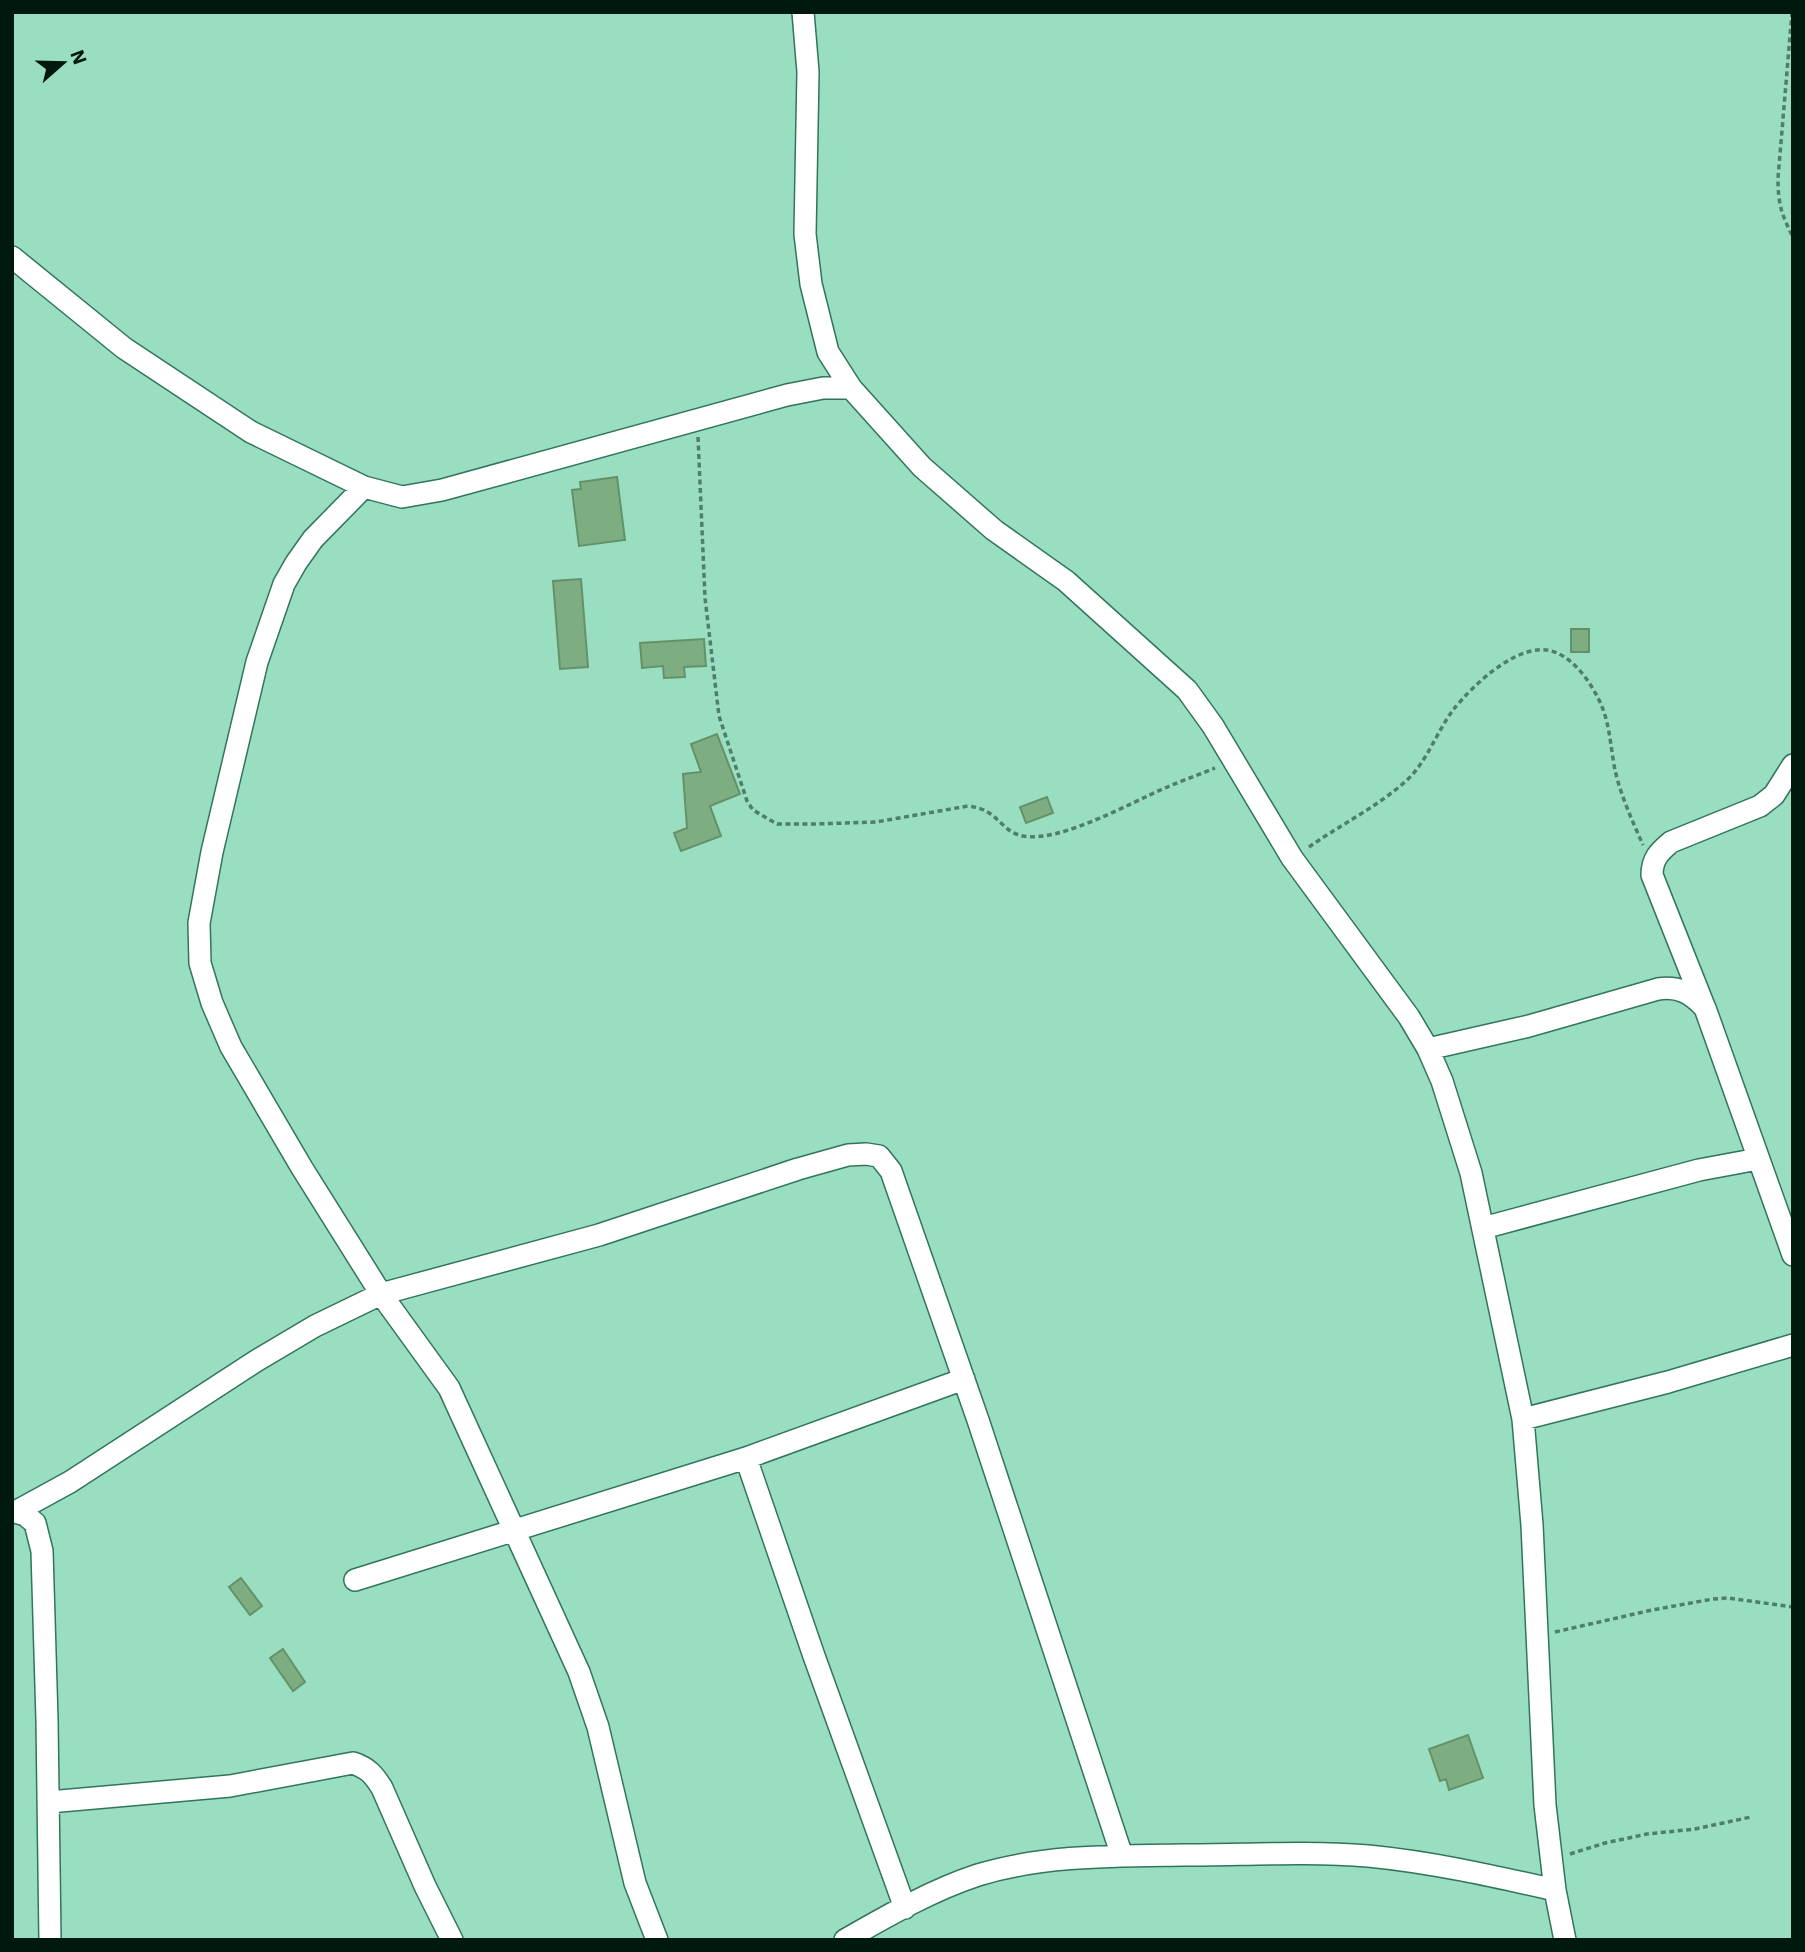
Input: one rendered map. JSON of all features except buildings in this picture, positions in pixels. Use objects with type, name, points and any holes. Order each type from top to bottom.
[{"type":"street","points":[[803,12],[808,72],[805,234],[811,284],[828,352],[851,388],[922,467],[994,530],[1066,581],[1187,690],[1213,726],[1293,858],[1385,981],[1428,1049],[1442,1081],[1471,1173],[1523,1419],[1532,1525],[1545,1805],[1555,1890],[1565,1940]]},
{"type":"street","points":[[12,257],[124,348],[251,432],[364,487],[402,497],[442,489],[787,395],[823,388],[851,388]]},
{"type":"street","points":[[364,487],[313,539],[284,584],[257,662],[212,852],[199,923],[200,963],[212,1003],[231,1047],[302,1168],[381,1294],[449,1388],[579,1672],[598,1727],[635,1883],[657,1940]]},
{"type":"street","points":[[1793,765],[1774,795],[1760,806],[1671,842],[1658,853],[1652,864],[1652,875],[1705,1008],[1758,1159],[1787,1221],[1793,1255]]},
{"type":"street","points":[[1428,1049],[1466,1042],[1668,988],[1692,995],[1705,1008]]},
{"type":"street","points":[[50,1940],[42,1551],[40,1534],[35,1523],[15,1511],[115,1454],[256,1361],[315,1326],[381,1294],[599,1235],[848,1155],[879,1156],[891,1171],[964,1378],[1122,1856]]},
{"type":"street","points":[[1483,1228],[1699,1170],[1758,1159]]},
{"type":"street","points":[[1523,1419],[1668,1382],[1793,1345]]},
{"type":"street","points":[[355,1580],[746,1458],[964,1378]]},
{"type":"street","points":[[746,1458],[905,1908]]},
{"type":"street","points":[[48,1802],[270,1781],[353,1763],[366,1767],[382,1788],[452,1940]]},
{"type":"street","points":[[845,1940],[905,1908],[978,1875],[1045,1862],[1122,1856],[1366,1856],[1487,1874],[1555,1890]]},
{"type":"path","points":[[1792,12],[1777,178],[1778,203],[1782,218],[1793,237]]},
{"type":"path","points":[[698,421],[698,487],[705,598],[719,716],[747,801],[753,810],[764,818],[777,824],[876,822],[968,806],[980,807],[990,812],[1021,836],[1038,837],[1099,818],[1167,787],[1234,761]]},
{"type":"path","points":[[1293,858],[1406,781],[1423,760],[1453,711],[1480,680],[1503,663],[1523,654],[1545,650],[1559,653],[1571,663],[1585,677],[1597,696],[1608,724],[1619,783],[1652,864]]},
{"type":"path","points":[[1536,1636],[1713,1599],[1728,1598],[1793,1607]]},
{"type":"path","points":[[1551,1860],[1605,1843],[1751,1817]]}]
